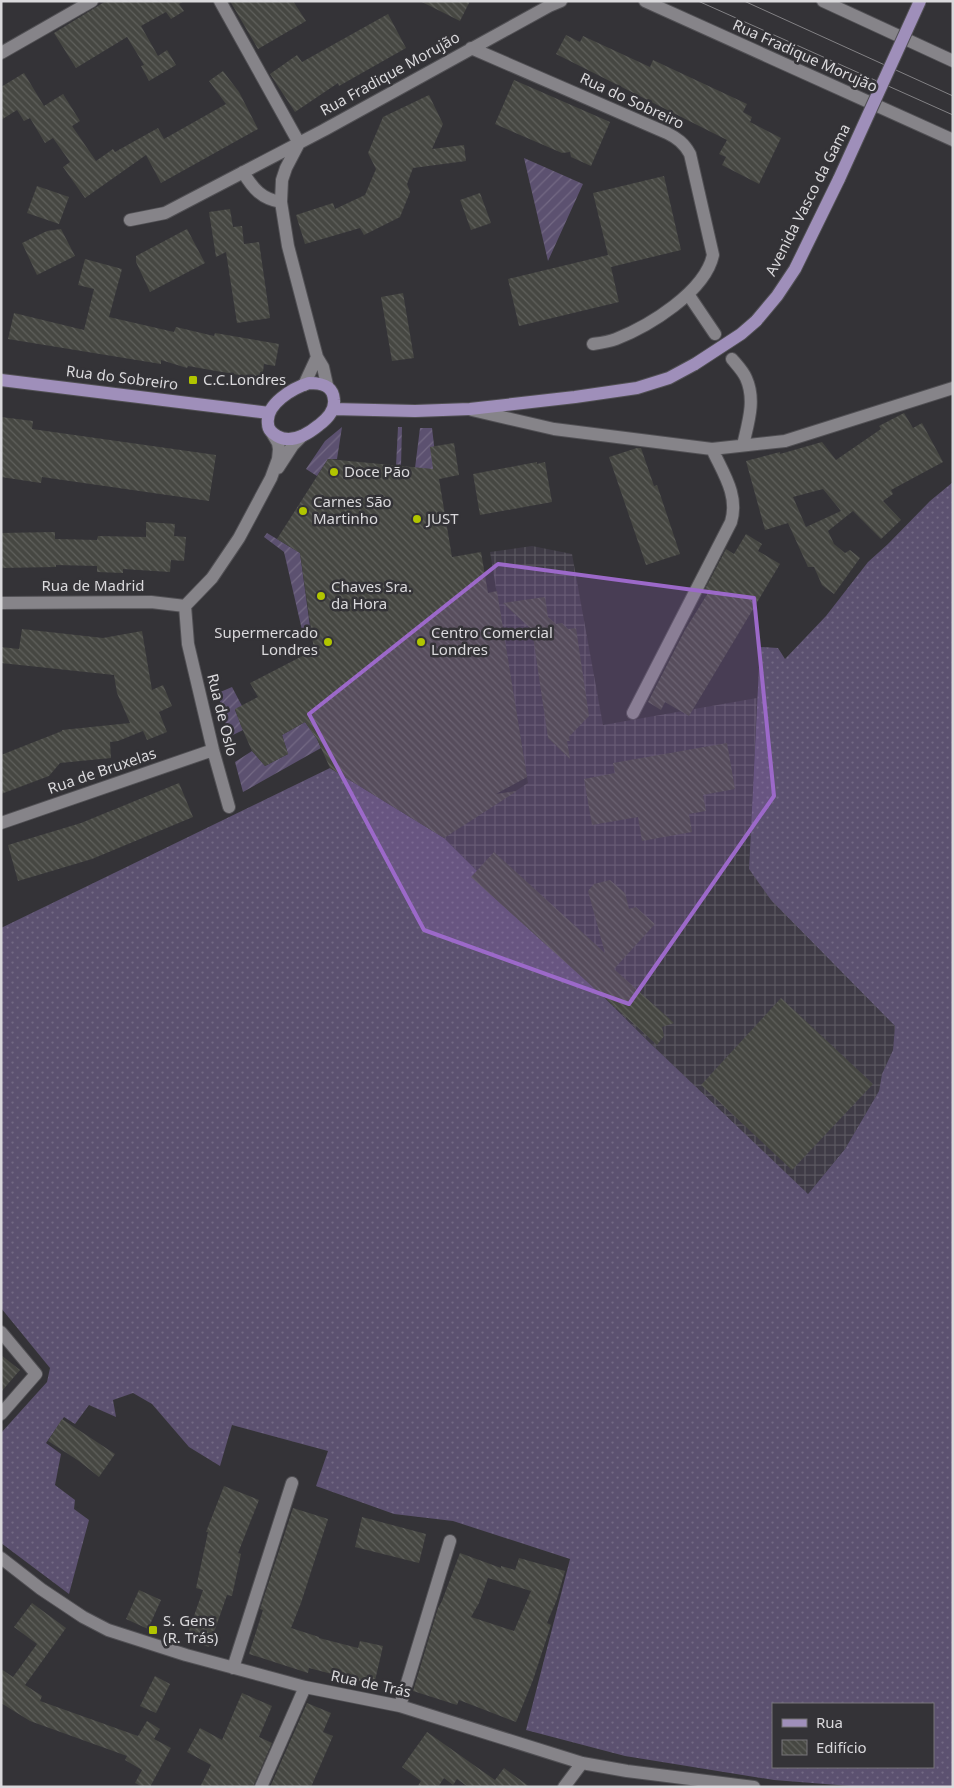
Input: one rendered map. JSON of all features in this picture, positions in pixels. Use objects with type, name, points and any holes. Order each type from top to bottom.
[{"type":"main road","name":"Avenida Vasco da Gama","points":[[470,409],[637,388],[669,378],[695,364],[741,334],[756,321],[777,296],[795,269],[839,179],[920,1]]},
{"type":"main road","name":"Rua do Sobreiro","points":[[1,380],[269,413]]},
{"type":"main road","points":[[320,383],[327,385],[332,391],[334,399],[333,409],[320,424],[302,436],[291,440],[280,438],[272,433],[267,422],[269,413],[282,396],[299,386],[320,383]]},
{"type":"main road","points":[[333,409],[415,411],[470,409]]},
{"type":"street","points":[[1,53],[92,1]]},
{"type":"street","points":[[220,1],[299,143],[292,154],[282,180],[281,202],[288,246],[317,356],[323,367],[327,385]]},
{"type":"street","name":"Rua Fradique Morujão","points":[[645,1],[953,140]]},
{"type":"street","points":[[823,1],[953,60]]},
{"type":"street","name":"Rua Fradique Morujão","points":[[130,220],[165,214],[299,143],[553,3]]},
{"type":"street","name":"Rua do Sobreiro","points":[[471,48],[678,138],[686,146],[690,154],[713,255],[711,265],[688,294],[671,308],[614,340],[593,344]]},
{"type":"street","points":[[243,172],[255,191],[264,197],[281,202]]},
{"type":"street","points":[[688,294],[715,334]]},
{"type":"street","points":[[304,385],[317,356]]},
{"type":"street","points":[[732,358],[746,378],[749,389],[750,410],[743,445]]},
{"type":"street","points":[[470,409],[554,429],[712,448],[785,441],[953,388]]},
{"type":"street","points":[[550,400],[536,405],[531,416],[539,424],[554,429]]},
{"type":"street","points":[[271,478],[278,459],[279,450],[278,443],[272,433]]},
{"type":"street","points":[[185,606],[212,578],[239,538],[271,478],[293,445],[302,436]]},
{"type":"street","points":[[633,713],[731,522],[734,500],[712,448]]},
{"type":"street","name":"Rua de Madrid","points":[[1,603],[151,602],[185,606]]},
{"type":"street","name":"Rua de Oslo","points":[[185,606],[188,644],[213,750],[229,807]]},
{"type":"street","name":"Rua de Bruxelas","points":[[1,824],[213,750]]},
{"type":"street","points":[[1,1332],[36,1374],[1,1414]]},
{"type":"street","points":[[233,1668],[292,1482]]},
{"type":"street","points":[[400,1706],[450,1541]]},
{"type":"street","name":"Rua de Trás","points":[[1,1558],[41,1589],[83,1617],[108,1630],[233,1668],[305,1686],[400,1706],[582,1763],[627,1771],[754,1787]]},
{"type":"street","points":[[261,1787],[305,1686]]},
{"type":"street","points":[[564,1787],[582,1763]]},
{"type":"highlighted area","points":[[498,564],[754,598],[774,796],[629,1004],[424,930],[309,714]]},
{"type":"shaded area","points":[[524,158],[583,184],[548,261]]},
{"type":"shaded area","points":[[342,427],[337,459],[328,459],[317,476],[306,469],[325,441]]},
{"type":"shaded area","points":[[398,427],[402,427],[401,466],[396,466]]},
{"type":"shaded area","points":[[420,428],[432,428],[437,470],[415,468]]},
{"type":"shaded area","points":[[953,482],[953,1787],[863,1787],[774,1780],[625,1756],[526,1730],[570,1559],[453,1521],[394,1514],[316,1486],[328,1451],[232,1425],[220,1466],[189,1447],[152,1404],[133,1393],[113,1400],[116,1417],[89,1405],[75,1424],[64,1417],[46,1443],[61,1454],[55,1485],[75,1500],[74,1509],[89,1520],[69,1594],[1,1543],[1,1433],[47,1382],[50,1368],[1,1308],[1,928],[330,768],[444,838],[650,1043],[808,1194],[845,1149],[879,1091],[882,1074],[893,1050],[895,1026],[771,900],[749,869],[760,647],[778,648],[785,659],[826,616],[868,562],[930,501]]},
{"type":"shaded area","points":[[267,533],[300,553],[311,634],[302,630],[284,552],[264,537]]},
{"type":"shaded area","points":[[532,546],[572,554],[603,725],[757,698],[749,869],[895,1026],[893,1050],[882,1074],[879,1091],[845,1149],[807,1195],[650,1043],[444,838],[528,783],[490,552]]},
{"type":"shaded area","points":[[232,687],[242,706],[235,710],[243,730],[229,737],[218,693]]},
{"type":"shaded area","points":[[305,722],[321,748],[243,792],[235,762],[252,751],[265,766],[288,754],[282,735]]},
{"type":"building","points":[[106,1],[184,1],[179,4],[184,11],[171,19],[166,12],[141,26],[158,56],[167,50],[176,65],[149,81],[141,66],[144,65],[127,37],[76,68],[54,33]]},
{"type":"building","points":[[230,1],[293,1],[306,21],[258,49]]},
{"type":"building","points":[[420,1],[470,1],[460,21]]},
{"type":"building","points":[[388,14],[406,48],[339,86],[338,83],[295,112],[270,74],[297,55],[302,62]]},
{"type":"building","points":[[566,35],[580,42],[583,36],[650,67],[653,60],[747,104],[743,112],[752,117],[750,122],[781,138],[759,184],[722,165],[726,157],[719,154],[727,140],[556,54]]},
{"type":"building","points":[[223,71],[239,92],[258,129],[161,183],[146,155],[85,198],[63,167],[70,162],[53,138],[45,143],[30,118],[24,121],[17,110],[1,120],[1,87],[24,73],[44,106],[63,94],[80,121],[72,126],[96,161],[113,149],[115,152],[158,128],[164,139],[226,104],[209,81]]},
{"type":"building","points":[[514,80],[610,122],[591,166],[571,157],[570,152],[562,153],[495,124]]},
{"type":"building","points":[[429,95],[443,124],[432,149],[464,145],[466,161],[413,168],[407,184],[410,192],[400,217],[364,235],[360,228],[305,244],[296,215],[333,203],[335,209],[365,195],[376,169],[368,153],[383,117]]},
{"type":"building","points":[[664,176],[681,250],[611,267],[619,302],[519,326],[508,279],[608,255],[593,193]]},
{"type":"building","points":[[37,186],[69,197],[59,224],[27,213]]},
{"type":"building","points":[[480,193],[491,223],[471,230],[460,200]]},
{"type":"building","points":[[230,209],[233,227],[242,226],[244,244],[259,242],[270,318],[237,323],[226,252],[216,257],[209,212]]},
{"type":"building","points":[[61,229],[75,256],[37,275],[22,243],[47,231]]},
{"type":"building","points":[[187,229],[205,263],[150,292],[136,262],[136,256]]},
{"type":"building","points":[[85,259],[122,269],[109,317],[174,332],[176,327],[214,336],[215,333],[279,344],[275,366],[264,364],[262,379],[188,366],[187,368],[161,360],[161,364],[8,339],[14,313],[84,330],[94,289],[78,285]]},
{"type":"building","points":[[403,293],[414,358],[392,361],[381,297]]},
{"type":"building","points":[[904,413],[913,428],[922,423],[943,462],[891,490],[893,494],[883,501],[901,520],[881,539],[853,511],[828,531],[834,544],[845,553],[850,550],[860,558],[834,594],[822,585],[814,567],[808,567],[788,523],[765,530],[746,461],[822,442],[836,460],[881,429],[879,426]],"holes":[[[823,489],[841,511],[806,527],[793,497]]]},
{"type":"building","points":[[1,417],[33,421],[32,429],[216,455],[209,501],[42,477],[41,483],[1,477]]},
{"type":"building","points":[[454,443],[459,475],[439,479],[452,557],[481,552],[488,593],[497,591],[527,777],[496,794],[517,791],[444,838],[330,768],[317,739],[305,722],[282,735],[288,754],[265,766],[252,751],[235,709],[258,697],[250,683],[314,650],[300,553],[277,539],[328,459],[433,469],[430,447]]},
{"type":"building","points":[[641,448],[654,486],[657,485],[680,554],[646,565],[609,457]]},
{"type":"building","points":[[537,462],[537,464],[545,462],[552,502],[480,515],[473,474]]},
{"type":"building","points":[[146,522],[175,524],[174,536],[186,537],[184,561],[171,560],[170,572],[123,569],[123,573],[97,572],[97,566],[56,565],[56,567],[1,568],[1,533],[55,532],[55,539],[97,540],[98,536],[146,537]]},
{"type":"building","points":[[746,534],[762,544],[758,551],[780,564],[689,716],[665,702],[661,710],[648,702],[685,630],[708,593],[704,591],[726,549],[734,554]]},
{"type":"building","points":[[545,597],[548,617],[556,624],[562,623],[568,629],[576,628],[589,716],[569,737],[570,741],[567,741],[570,759],[548,738],[532,630],[503,603]]},
{"type":"building","points":[[22,629],[103,638],[142,631],[152,690],[163,685],[172,706],[159,712],[167,732],[147,740],[143,731],[118,741],[110,742],[111,758],[60,763],[49,776],[1,794],[1,755],[62,730],[130,723],[117,693],[114,675],[1,663],[1,647],[19,649]]},
{"type":"building","points":[[727,743],[735,789],[703,795],[706,811],[689,814],[692,832],[642,841],[638,817],[592,825],[584,779],[615,773],[613,763]]},
{"type":"building","points":[[179,783],[193,817],[92,859],[18,881],[8,845],[81,823]]},
{"type":"building","points":[[494,852],[605,953],[588,891],[594,884],[610,880],[625,893],[629,909],[636,907],[655,924],[614,969],[674,1023],[662,1027],[664,1036],[657,1045],[471,877]]},
{"type":"building","points":[[781,998],[873,1084],[792,1170],[701,1085]]},
{"type":"building","points":[[1,1355],[20,1370],[1,1392]]},
{"type":"building","points":[[62,1419],[115,1454],[99,1477],[79,1461],[48,1441]]},
{"type":"building","points":[[224,1486],[259,1500],[238,1553],[241,1554],[232,1596],[227,1595],[209,1647],[186,1639],[203,1590],[196,1588],[208,1532],[206,1532]]},
{"type":"building","points":[[293,1508],[328,1519],[291,1628],[319,1638],[358,1648],[360,1641],[383,1646],[374,1685],[309,1668],[308,1673],[249,1654],[263,1610],[260,1609]]},
{"type":"building","points":[[362,1517],[426,1534],[419,1563],[355,1547]]},
{"type":"building","points":[[460,1553],[501,1568],[501,1566],[515,1570],[519,1558],[565,1571],[557,1599],[547,1623],[551,1625],[533,1680],[516,1722],[459,1700],[457,1705],[413,1691],[438,1608]],"holes":[[[488,1578],[531,1591],[514,1631],[471,1617],[479,1603]]]},
{"type":"building","points":[[139,1590],[161,1600],[148,1629],[126,1619]]},
{"type":"building","points":[[32,1603],[66,1628],[25,1685],[42,1696],[40,1701],[138,1736],[147,1721],[160,1729],[154,1739],[171,1748],[150,1787],[143,1787],[135,1783],[142,1770],[125,1760],[127,1756],[30,1721],[1,1703],[1,1669],[13,1677],[37,1644],[14,1627]]},
{"type":"building","points":[[155,1676],[170,1684],[156,1713],[140,1706]]},
{"type":"building","points":[[242,1693],[272,1706],[259,1737],[272,1743],[253,1787],[200,1787],[211,1765],[187,1752],[200,1728],[222,1740]]},
{"type":"building","points":[[307,1703],[331,1713],[323,1732],[333,1736],[311,1787],[270,1787]]},
{"type":"building","points":[[427,1732],[495,1780],[504,1768],[530,1787],[468,1787],[457,1779],[453,1785],[444,1778],[438,1787],[417,1787],[421,1781],[402,1767]]},
{"type":"tram line","points":[[698,1],[953,115]]},
{"type":"tram line","points":[[744,1],[953,96]]},
{"type":"place","name":"C.C.Londres","points":[[193,380]]},
{"type":"place","name":"Doce Pão","points":[[334,472]]},
{"type":"place","name":"Carnes São Martinho","points":[[303,511]]},
{"type":"place","name":"JUST","points":[[417,519]]},
{"type":"place","name":"Chaves Sra. da Hora","points":[[321,596]]},
{"type":"place","name":"Supermercado Londres","points":[[328,642]]},
{"type":"place","name":"Centro Comercial Londres","points":[[421,642]]},
{"type":"place","name":"S. Gens (R. Trás)","points":[[153,1630]]}]
